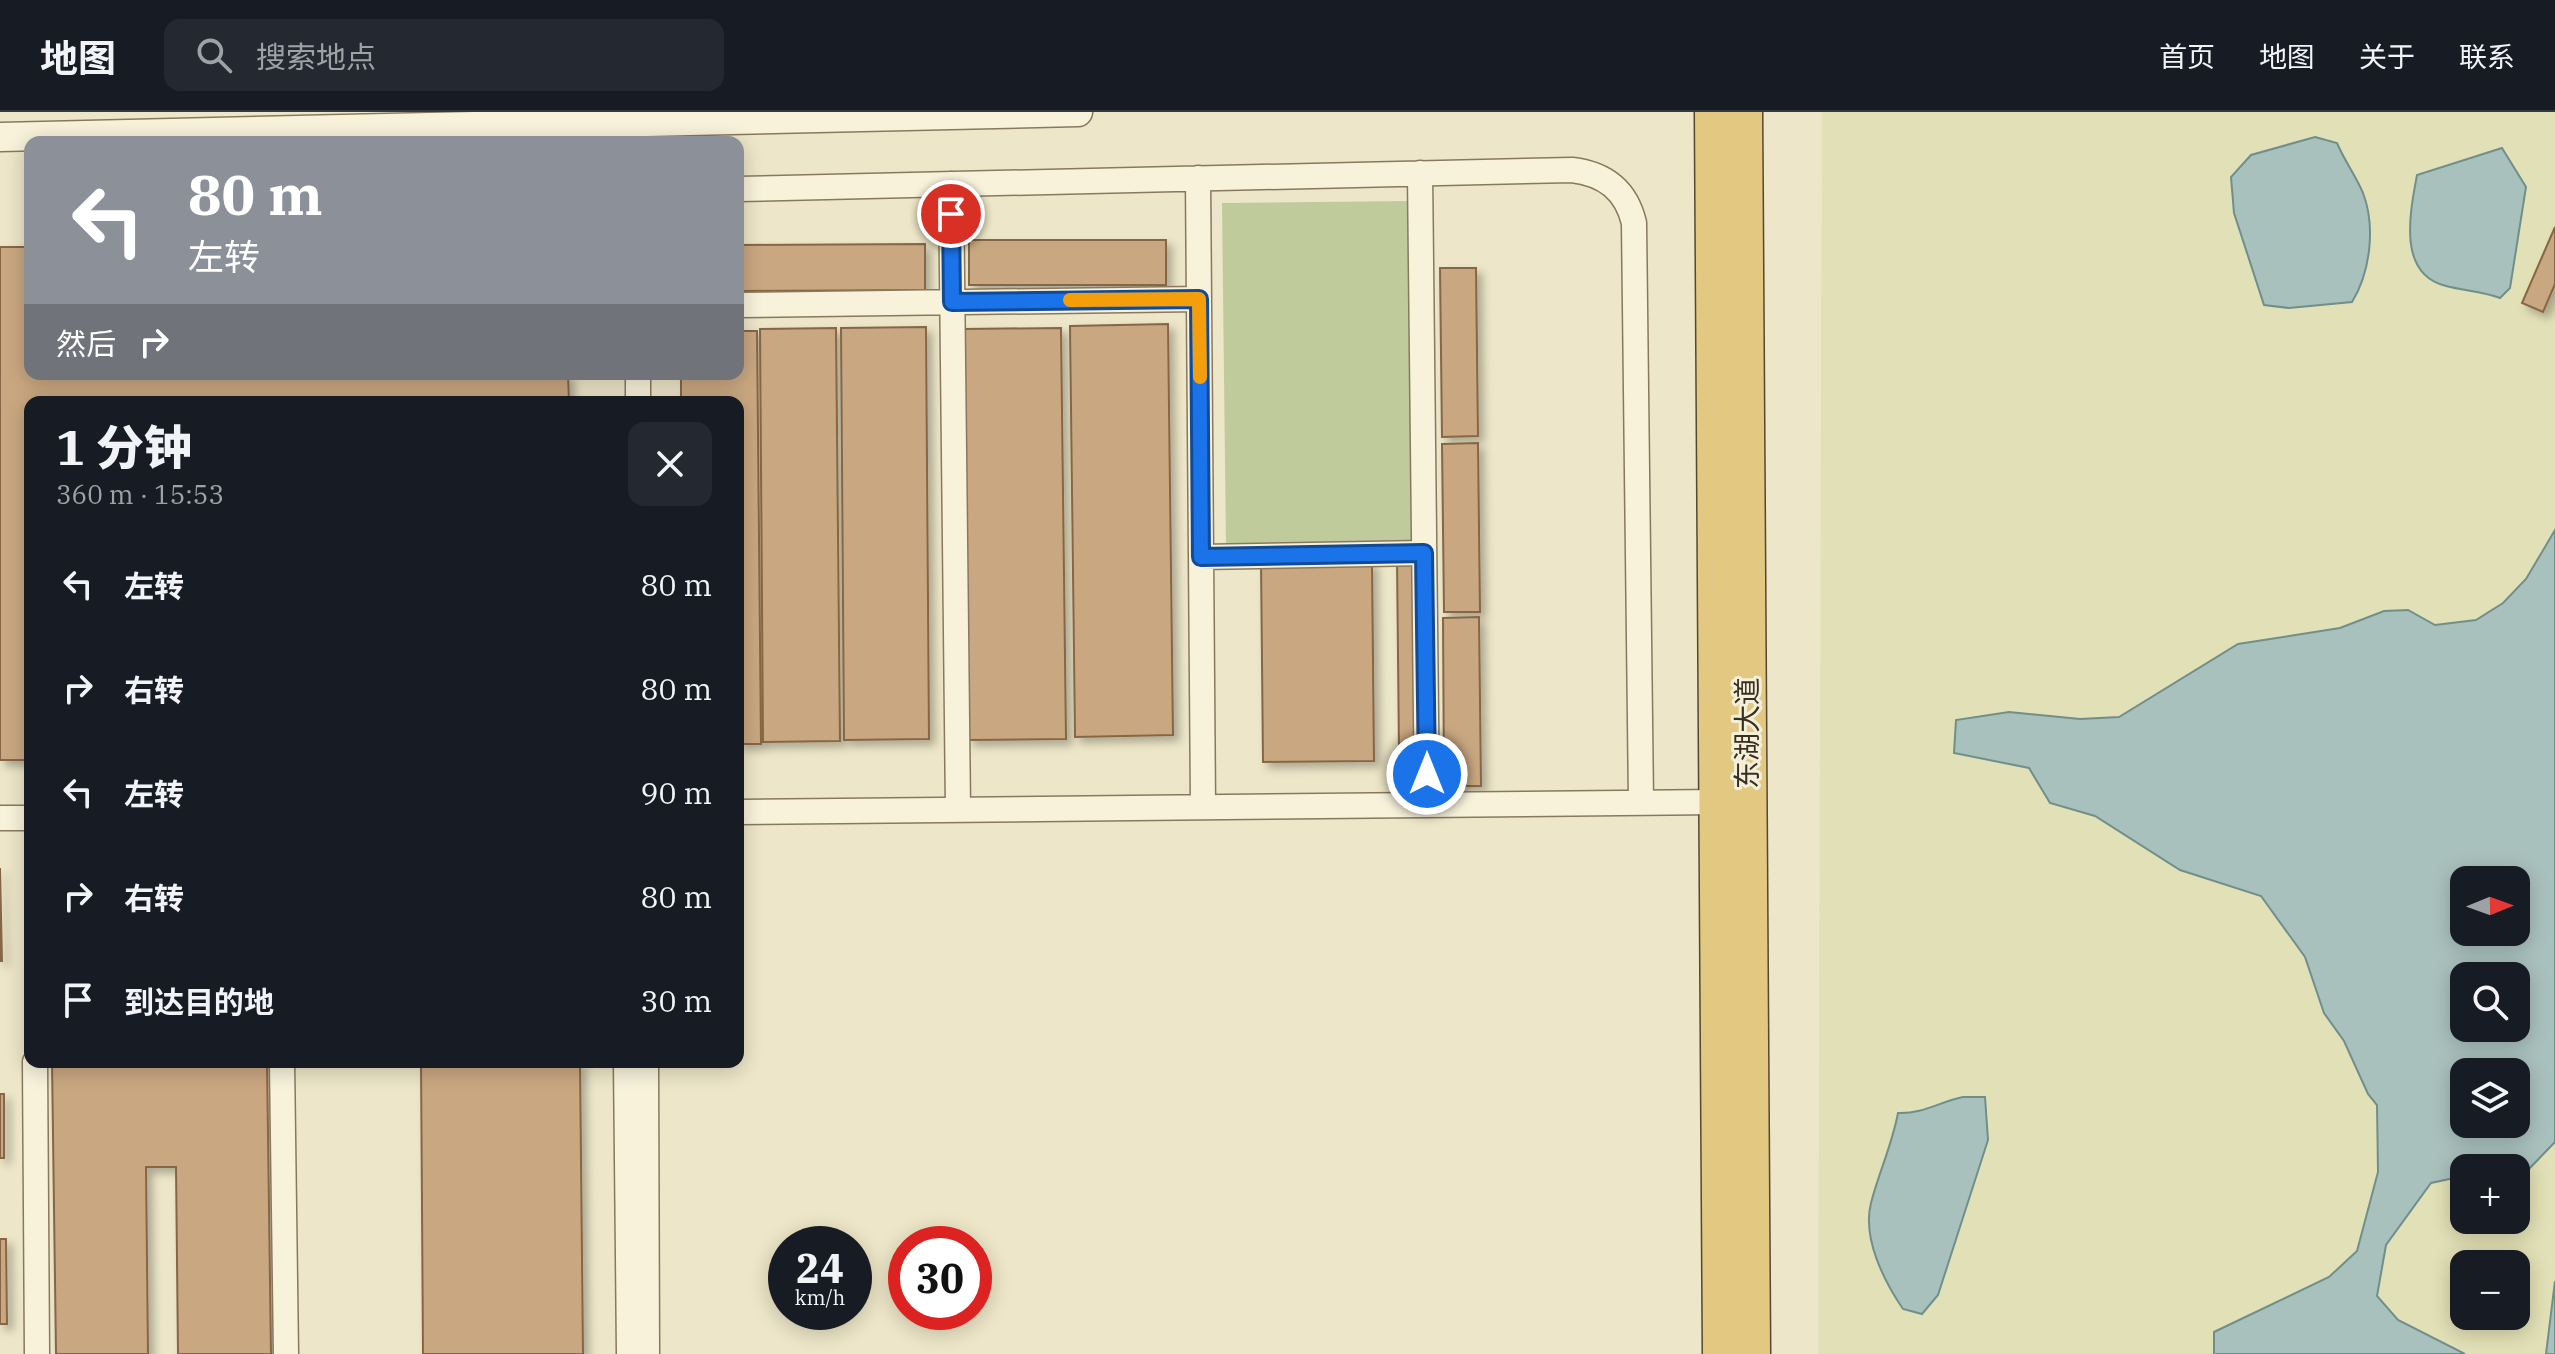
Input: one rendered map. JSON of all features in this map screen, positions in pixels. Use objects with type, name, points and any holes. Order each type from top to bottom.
[{"type":"highway","name":"东湖大道","points":[[1714,112],[1722,1354]]},
{"type":"highway","name":"东湖大道","points":[[1743,112],[1751,1354]]},
{"type":"street","points":[[127,136],[634,132],[891,114],[1078,112]]},
{"type":"street","points":[[0,137],[24,137]]},
{"type":"street","points":[[744,189],[1572,170],[1592,172],[1614,185],[1629,203],[1634,223],[1641,803]]},
{"type":"street","points":[[1420,173],[1427,805]]},
{"type":"street","points":[[1198,178],[1203,807]]},
{"type":"street","points":[[951,184],[958,810]]},
{"type":"street","points":[[744,305],[1199,299]]},
{"type":"street","points":[[1201,557],[1424,553]]},
{"type":"street","points":[[744,812],[1718,802]]},
{"type":"street","points":[[0,818],[24,818]]},
{"type":"street","points":[[35,1068],[37,1354]]},
{"type":"street","points":[[282,1068],[286,1354]]},
{"type":"street","points":[[626,1068],[629,1354]]},
{"type":"street","points":[[646,1068],[647,1354]]},
{"type":"shaded area","points":[[1822,112],[2555,112],[2555,1354],[1818,1354]]},
{"type":"green space","points":[[1410,201],[1414,545],[1226,547],[1222,203]]},
{"type":"water","points":[[2315,137],[2337,143],[2363,193],[2370,235],[2363,278],[2352,302],[2289,308],[2264,305],[2234,213],[2231,177],[2251,155]]},
{"type":"water","points":[[2502,148],[2526,187],[2510,288],[2500,298],[2446,286],[2430,279],[2413,256],[2410,224],[2417,175]]},
{"type":"water","points":[[2555,530],[2555,1142],[2530,1168],[2530,1154],[2450,1154],[2450,1179],[2431,1183],[2386,1245],[2377,1296],[2398,1320],[2465,1354],[2214,1354],[2214,1332],[2329,1277],[2357,1251],[2378,1172],[2377,1105],[2368,1094],[2344,1041],[2324,1013],[2305,957],[2261,896],[2180,870],[2095,816],[2050,803],[2029,768],[1954,753],[1956,720],[2009,712],[2080,719],[2119,717],[2238,644],[2340,628],[2384,611],[2408,610],[2435,625],[2476,620],[2503,603],[2526,579]]},
{"type":"water","points":[[1963,1097],[1985,1097],[1988,1140],[1938,1295],[1922,1314],[1903,1309],[1876,1259],[1870,1230],[1871,1203],[1898,1113],[1923,1110]]},
{"type":"water","points":[[2555,1281],[2555,1354],[2546,1354]]},
{"type":"building","points":[[2555,227],[2555,284],[2543,312],[2522,303]]},
{"type":"building","points":[[969,240],[1166,240],[1166,285],[969,285]]},
{"type":"building","points":[[925,244],[925,290],[744,291],[744,245]]},
{"type":"building","points":[[0,247],[24,247],[24,380],[568,380],[569,396],[24,396],[24,760],[0,760]]},
{"type":"building","points":[[1440,268],[1476,268],[1478,436],[1442,437]]},
{"type":"building","points":[[1168,324],[1173,735],[1075,737],[1070,326]]},
{"type":"building","points":[[926,327],[929,739],[844,740],[841,328]]},
{"type":"building","points":[[836,328],[840,741],[763,742],[760,329]]},
{"type":"building","points":[[1061,328],[1066,739],[968,740],[963,329]]},
{"type":"building","points":[[744,331],[757,331],[761,744],[744,744],[744,396],[681,396],[681,380],[744,380]]},
{"type":"building","points":[[1478,443],[1480,612],[1444,612],[1442,444]]},
{"type":"building","points":[[1397,558],[1414,558],[1417,751],[1399,752]]},
{"type":"building","points":[[1372,562],[1374,761],[1263,762],[1261,563]]},
{"type":"building","points":[[1479,617],[1481,786],[1444,786],[1443,618]]},
{"type":"building","points":[[0,868],[2,961],[0,961]]},
{"type":"building","points":[[52,1068],[267,1068],[271,1354],[178,1354],[176,1167],[146,1167],[148,1354],[56,1354]]},
{"type":"building","points":[[421,1068],[580,1068],[583,1354],[423,1354]]},
{"type":"building","points":[[0,1094],[4,1094],[4,1158],[0,1158]]},
{"type":"building","points":[[0,1239],[6,1239],[7,1324],[0,1324]]},
{"type":"slow traffic","points":[[1070,300],[1199,299],[1200,377]]},
{"type":"route","points":[[951,214],[952,302],[1199,299],[1201,557],[1424,553],[1427,774]]}]
